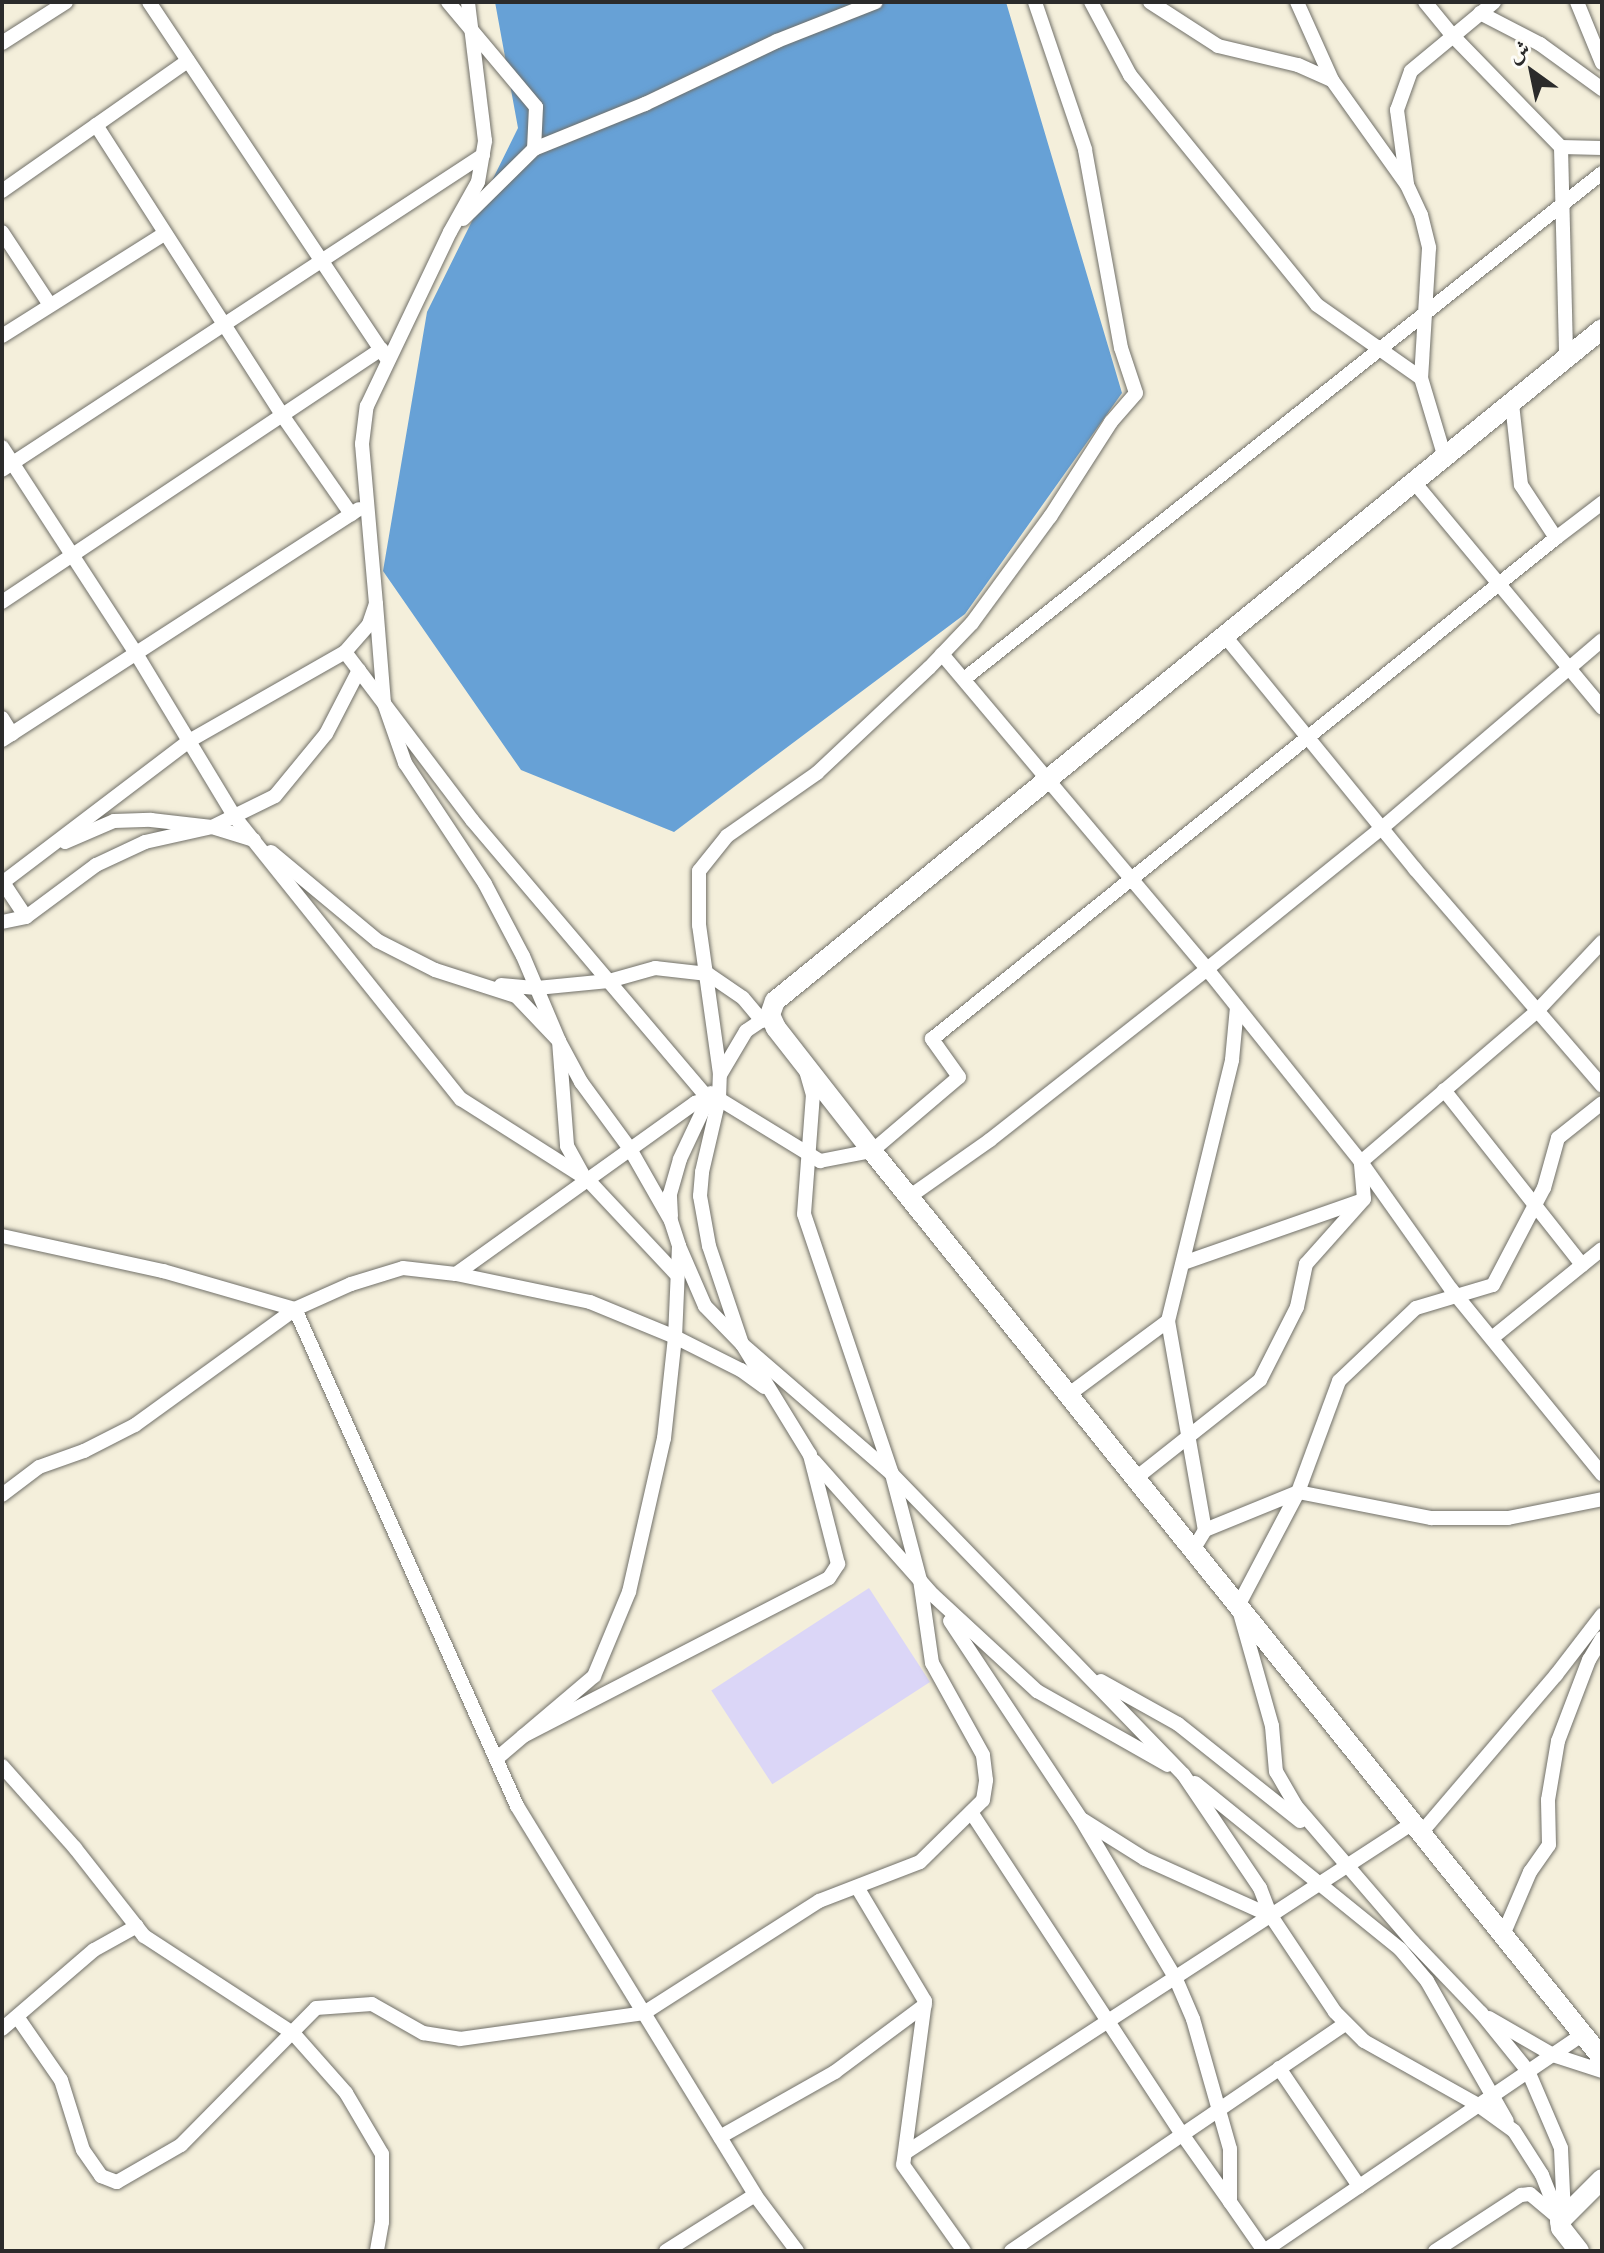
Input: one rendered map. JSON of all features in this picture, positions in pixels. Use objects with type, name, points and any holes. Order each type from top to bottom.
[{"type":"street","points":[[2,43],[66,2]]},
{"type":"street","points":[[149,2],[385,355]]},
{"type":"street","points":[[448,2],[473,27],[536,107],[534,149]]},
{"type":"street","points":[[468,2],[485,141],[478,182],[385,355],[367,406],[362,444],[384,703],[405,763],[485,884],[581,1082],[630,1149],[671,1221],[705,1306],[742,1344],[892,1474],[1183,1774],[1400,1949],[1427,1981],[1484,2101]]},
{"type":"street","points":[[450,232],[534,149],[645,104],[777,41],[876,2]]},
{"type":"street","points":[[720,1074],[699,925],[699,871],[727,836],[817,773],[972,623],[1021,557],[1111,422],[1136,393],[1121,348],[1085,149],[1035,2]]},
{"type":"street","points":[[1091,2],[1130,75],[1317,305],[1421,378]]},
{"type":"street","points":[[1150,2],[1218,46],[1298,65],[1332,80]]},
{"type":"street","points":[[1297,2],[1332,80],[1407,185],[1421,215],[1429,248],[1421,378],[1445,458]]},
{"type":"street","points":[[1425,2],[1452,35],[1561,147],[1566,358]]},
{"type":"street","points":[[1407,185],[1397,110],[1411,71],[1494,2]]},
{"type":"street","points":[[1577,2],[1602,63]]},
{"type":"street","points":[[1480,13],[1540,44],[1602,89]]},
{"type":"street","points":[[2,191],[188,61]]},
{"type":"street","points":[[96,125],[282,415],[351,514]]},
{"type":"street","points":[[1561,147],[1602,148]]},
{"type":"street","points":[[7,467],[483,155]]},
{"type":"street","points":[[964,679],[1602,173]]},
{"type":"street","points":[[2,232],[50,305]]},
{"type":"street","points":[[2,336],[164,234]]},
{"type":"street","points":[[1562,2218],[1542,2175],[1514,2131],[1484,2101],[1364,2041],[1346,2023],[1271,1916],[1260,1888],[1183,1774],[1037,1691],[933,1595],[810,1455],[742,1344],[709,1246],[700,1196],[713,1098],[720,1074],[746,1031],[766,1018],[775,1001],[1602,329]]},
{"type":"street","points":[[2,602],[282,415],[385,355]]},
{"type":"street","points":[[1512,404],[1521,485],[1556,538]]},
{"type":"street","points":[[2,447],[7,467],[72,554],[234,816],[253,840],[461,1099],[588,1180]]},
{"type":"street","points":[[1414,482],[1602,708]]},
{"type":"street","points":[[345,652],[472,820],[713,1098],[820,1161],[872,1151],[959,1077],[932,1039],[1602,503]]},
{"type":"street","points":[[2,718],[7,737],[366,505]]},
{"type":"street","points":[[26,917],[2,882],[189,741],[345,652],[369,624],[376,604]]},
{"type":"street","points":[[1225,636],[1382,828],[1602,1086]]},
{"type":"street","points":[[909,1197],[990,1140],[1207,969],[1382,828],[1602,640]]},
{"type":"street","points":[[942,654],[1207,969],[1361,1162],[1457,1295],[1602,1474]]},
{"type":"street","points":[[2,922],[26,917],[96,865],[145,842],[212,827],[275,796],[326,734],[359,670]]},
{"type":"street","points":[[46,849],[114,821],[151,820],[212,827],[253,840],[378,941],[435,970],[485,983],[516,996],[559,1041],[567,1146],[588,1180],[677,1275]]},
{"type":"street","points":[[1361,1162],[1537,1011],[1602,942]]},
{"type":"street","points":[[485,983],[537,988],[609,981],[655,968],[708,974],[766,1018],[1602,2058]]},
{"type":"street","points":[[1205,1530],[1168,1321],[1232,1060],[1237,1007]]},
{"type":"street","points":[[18,2018],[61,2080],[83,2150],[101,2176],[117,2182],[181,2145],[316,2008],[372,2004],[423,2033],[460,2039],[644,2013],[819,1901],[920,1862],[983,1800],[986,1780],[983,1755],[954,1708],[932,1663],[920,1580],[892,1474],[804,1214],[806,1153],[813,1095],[805,1067]]},
{"type":"street","points":[[1444,1090],[1582,1265]]},
{"type":"street","points":[[456,1274],[695,1103],[713,1098]]},
{"type":"street","points":[[671,1221],[670,1194],[680,1159],[713,1098]]},
{"type":"street","points":[[1579,2251],[1561,2228],[1561,2148],[1528,2071],[1481,2013],[1413,1942],[1296,1806],[1276,1772],[1272,1726],[1238,1606],[1298,1492],[1339,1381],[1416,1308],[1493,1285],[1544,1188],[1558,1138],[1602,1103]]},
{"type":"street","points":[[1136,1478],[1260,1380],[1297,1307],[1306,1264],[1364,1199],[1361,1162]]},
{"type":"street","points":[[1183,1263],[1364,1199]]},
{"type":"street","points":[[2,1236],[163,1271],[295,1309],[517,1806],[755,2195],[797,2251]]},
{"type":"street","points":[[496,1759],[594,1676],[629,1592],[664,1438],[675,1337],[679,1246]]},
{"type":"street","points":[[1492,1338],[1602,1249]]},
{"type":"street","points":[[2,1495],[39,1467],[84,1451],[135,1425],[295,1309],[351,1284],[403,1268],[456,1274],[590,1302],[675,1337],[741,1370],[771,1392]]},
{"type":"street","points":[[1068,1395],[1168,1321]]},
{"type":"street","points":[[523,1736],[829,1578],[838,1564],[810,1455]]},
{"type":"street","points":[[1193,1550],[1205,1530],[1298,1492],[1431,1518],[1508,1518],[1602,1499]]},
{"type":"street","points":[[933,1595],[1081,1819],[1175,1977],[1193,2019],[1230,2149],[1230,2202]]},
{"type":"street","points":[[905,2153],[1349,1865],[1417,1828],[1556,1675],[1602,1615]]},
{"type":"street","points":[[1503,1935],[1530,1872],[1549,1845],[1548,1800],[1558,1741],[1589,1660],[1602,1638]]},
{"type":"street","points":[[1089,1675],[1178,1724],[1337,1851]]},
{"type":"street","points":[[2,1766],[75,1848],[144,1936],[293,2033],[346,2093],[382,2154],[382,2222],[377,2251]]},
{"type":"street","points":[[971,1812],[1182,2134],[1264,2251],[1583,2034]]},
{"type":"street","points":[[1081,1819],[1145,1859],[1271,1916]]},
{"type":"street","points":[[857,1887],[925,2005],[903,2165],[964,2251]]},
{"type":"street","points":[[2,2029],[94,1950],[137,1926]]},
{"type":"street","points":[[1427,1981],[1553,2055],[1602,2071]]},
{"type":"street","points":[[720,2137],[835,2072],[925,2005]]},
{"type":"street","points":[[1011,2251],[1346,2023]]},
{"type":"street","points":[[1279,2068],[1359,2186]]},
{"type":"street","points":[[1562,2218],[1602,2179]]},
{"type":"street","points":[[1435,2251],[1521,2195],[1530,2194],[1562,2218]]},
{"type":"street","points":[[666,2251],[755,2195]]},
{"type":"shaded area","points":[[869,1588],[930,1682],[772,1784],[711,1690]]},
{"type":"water","points":[[495,2],[1006,2],[1122,393],[965,614],[674,832],[521,770],[383,571],[427,312],[518,128]]}]
